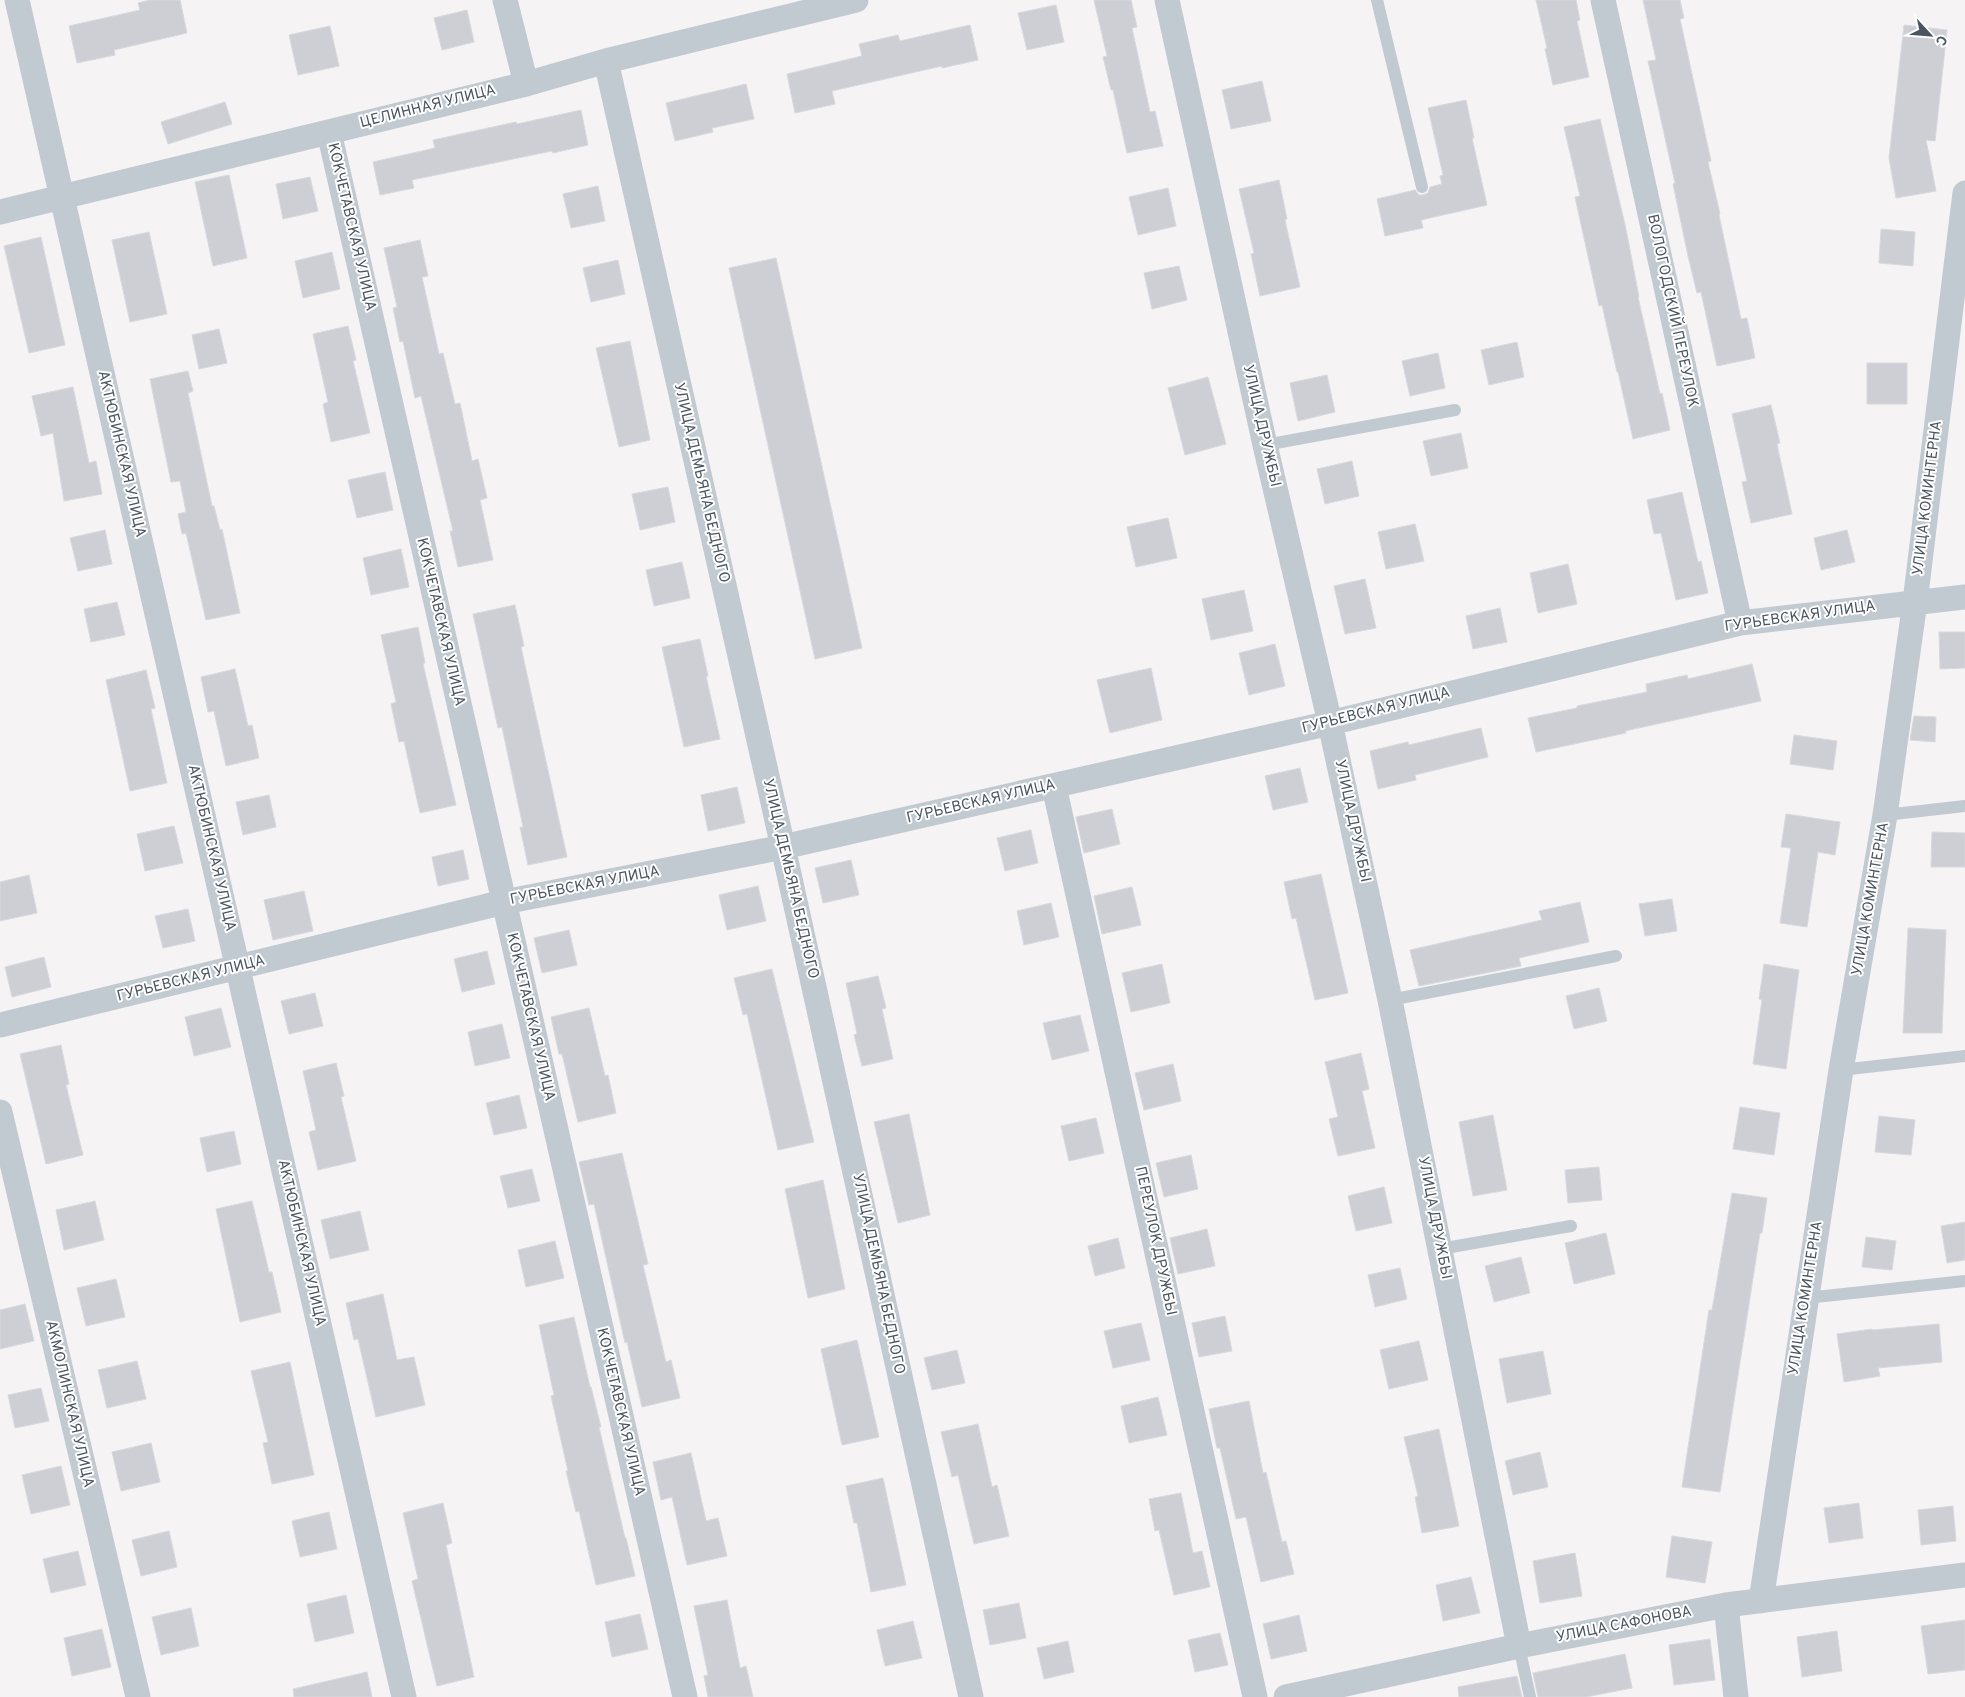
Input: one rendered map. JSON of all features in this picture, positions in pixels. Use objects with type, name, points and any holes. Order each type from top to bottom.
[{"type":"street","name":"АКТЮБИНСКАЯ УЛИЦА","points":[[17,0],[404,1697]]},
{"type":"street","points":[[505,0],[526,84]]},
{"type":"street","name":"ЦЕЛИННАЯ УЛИЦА","points":[[0,212],[526,84],[606,61],[856,0]]},
{"type":"street","name":"УЛИЦА ДРУЖБЫ","points":[[1167,0],[1265,445],[1330,723],[1390,1000],[1518,1646]]},
{"type":"street","name":"ВОЛОГОДСКИЙ ПЕРЕУЛОК","points":[[1603,0],[1740,623]]},
{"type":"street","name":"УЛИЦА ДЕМЬЯНА БЕДНОГО","points":[[606,61],[783,847],[971,1697]]},
{"type":"street","name":"КОКЧЕТАВСКАЯ УЛИЦА","points":[[329,132],[685,1697]]},
{"type":"street","name":"УЛИЦА КОМИНТЕРНА","points":[[1760,1601],[1841,1070],[1885,815],[1955,350],[1965,194]]},
{"type":"street","name":"ГУРЬЕВСКАЯ УЛИЦА","points":[[0,1025],[504,902],[783,847],[1054,786],[1330,723],[1740,623],[1965,597]]},
{"type":"street","name":"ПЕРЕУЛОК ДРУЖБЫ","points":[[1054,786],[1255,1697]]},
{"type":"street","name":"АКМОЛИНСКАЯ УЛИЦА","points":[[0,1112],[138,1697]]},
{"type":"street","name":"УЛИЦА САФОНОВА","points":[[1286,1697],[1518,1646],[1726,1605],[1965,1574]]},
{"type":"street","points":[[1726,1605],[1736,1697]]},
{"type":"lane","points":[[1377,0],[1422,187]]},
{"type":"lane","points":[[1265,445],[1455,410]]},
{"type":"lane","points":[[1885,815],[1965,806]]},
{"type":"lane","points":[[1390,1000],[1616,956]]},
{"type":"lane","points":[[1841,1070],[1965,1056]]},
{"type":"lane","points":[[1440,1249],[1571,1226]]},
{"type":"lane","points":[[1806,1298],[1965,1282]]},
{"type":"lane","points":[[1518,1646],[1530,1697]]},
{"type":"building","points":[[150,0],[180,0],[187,33],[114,50],[115,55],[77,63],[69,26],[140,10],[138,3]]},
{"type":"building","points":[[1094,0],[1131,0],[1137,27],[1132,28],[1150,112],[1155,111],[1163,146],[1127,153],[1113,90],[1111,90],[1103,57],[1107,56]]},
{"type":"building","points":[[1536,0],[1576,0],[1580,20],[1577,21],[1589,77],[1553,85]]},
{"type":"building","points":[[1643,0],[1680,0],[1684,18],[1680,19],[1711,161],[1708,162],[1719,215],[1741,319],[1747,318],[1755,358],[1717,366],[1701,292],[1697,293],[1688,256],[1673,184],[1675,183],[1648,61],[1656,60]]},
{"type":"building","points":[[1056,5],[1064,42],[1027,50],[1018,13]]},
{"type":"building","points":[[467,10],[474,42],[442,50],[434,18]]},
{"type":"building","points":[[970,25],[978,60],[942,68],[942,66],[832,91],[835,104],[795,113],[787,74],[862,56],[859,44],[898,35],[900,41]]},
{"type":"building","points":[[1904,25],[1947,30],[1935,141],[1926,140],[1936,191],[1896,198],[1889,158]]},
{"type":"building","points":[[330,26],[339,66],[298,75],[289,35]]},
{"type":"building","points":[[1262,81],[1271,121],[1231,129],[1222,90]]},
{"type":"building","points":[[746,84],[754,119],[712,128],[713,132],[675,141],[666,103]]},
{"type":"building","points":[[1466,100],[1474,138],[1472,138],[1487,205],[1421,220],[1423,228],[1385,236],[1377,199],[1415,190],[1419,195],[1423,195],[1428,193],[1430,187],[1442,184],[1440,176],[1443,175],[1428,108]]},
{"type":"building","points":[[225,102],[232,124],[168,144],[161,122]]},
{"type":"building","points":[[581,110],[588,145],[412,180],[414,188],[380,195],[373,162],[435,148],[433,140]]},
{"type":"building","points":[[1600,119],[1626,229],[1638,297],[1670,430],[1633,439],[1602,305],[1599,306],[1575,197],[1580,196],[1564,127]]},
{"type":"building","points":[[229,175],[247,258],[213,266],[195,182]]},
{"type":"building","points":[[310,177],[318,211],[283,219],[276,184]]},
{"type":"building","points":[[1279,180],[1287,219],[1285,220],[1300,287],[1260,296],[1251,254],[1254,253],[1239,189]]},
{"type":"building","points":[[598,186],[605,221],[571,228],[563,194]]},
{"type":"building","points":[[1168,188],[1176,226],[1138,235],[1129,197]]},
{"type":"building","points":[[1881,229],[1915,232],[1913,266],[1879,263]]},
{"type":"building","points":[[149,232],[167,314],[130,322],[112,240]]},
{"type":"building","points":[[41,237],[65,345],[29,353],[4,246]]},
{"type":"building","points":[[420,240],[428,276],[422,277],[439,354],[443,353],[455,404],[460,403],[472,461],[478,459],[487,498],[480,500],[493,560],[458,567],[450,531],[453,531],[421,396],[415,398],[403,341],[400,342],[393,308],[397,307],[384,248]]},
{"type":"building","points":[[332,252],[340,289],[303,298],[295,261]]},
{"type":"building","points":[[776,258],[862,648],[815,659],[729,268]]},
{"type":"building","points":[[618,260],[625,294],[591,302],[583,268]]},
{"type":"building","points":[[1179,266],[1187,300],[1152,309],[1144,273]]},
{"type":"building","points":[[348,326],[356,360],[353,361],[370,433],[331,442],[323,404],[328,402],[313,334]]},
{"type":"building","points":[[219,329],[227,363],[199,369],[192,335]]},
{"type":"building","points":[[630,341],[650,440],[619,447],[596,348]]},
{"type":"building","points":[[1517,342],[1524,377],[1489,385],[1481,350]]},
{"type":"building","points":[[1438,353],[1445,388],[1410,396],[1402,361]]},
{"type":"building","points":[[1867,363],[1907,363],[1907,404],[1867,404]]},
{"type":"building","points":[[188,371],[193,391],[188,393],[212,506],[214,506],[220,530],[222,529],[240,613],[206,620],[186,533],[182,534],[178,514],[186,512],[180,481],[171,482],[150,379]]},
{"type":"building","points":[[1327,375],[1335,412],[1298,421],[1290,383]]},
{"type":"building","points":[[1208,377],[1226,444],[1185,455],[1168,388]]},
{"type":"building","points":[[73,387],[89,463],[96,461],[102,494],[64,501],[53,433],[41,436],[32,396]]},
{"type":"building","points":[[1771,405],[1780,443],[1777,444],[1792,514],[1751,523],[1742,482],[1747,481],[1732,414]]},
{"type":"building","points":[[1461,433],[1468,468],[1431,476],[1423,441]]},
{"type":"building","points":[[1352,461],[1359,496],[1325,504],[1317,469]]},
{"type":"building","points":[[385,472],[393,510],[357,518],[348,480]]},
{"type":"building","points":[[668,487],[675,522],[640,530],[632,494]]},
{"type":"building","points":[[1682,492],[1698,562],[1701,561],[1708,593],[1676,600],[1661,533],[1654,534],[1647,500]]},
{"type":"building","points":[[1168,518],[1177,558],[1136,567],[1127,527]]},
{"type":"building","points":[[1415,524],[1424,561],[1386,569],[1378,532]]},
{"type":"building","points":[[105,530],[112,564],[78,571],[70,538]]},
{"type":"building","points":[[1847,530],[1855,562],[1821,570],[1814,538]]},
{"type":"building","points":[[401,549],[409,587],[371,595],[363,558]]},
{"type":"building","points":[[682,562],[690,598],[654,606],[646,570]]},
{"type":"building","points":[[1568,564],[1577,604],[1538,613],[1530,573]]},
{"type":"building","points":[[1365,579],[1376,628],[1345,634],[1334,586]]},
{"type":"building","points":[[1244,590],[1253,631],[1211,640],[1202,599]]},
{"type":"building","points":[[117,602],[125,635],[91,642],[84,609]]},
{"type":"building","points":[[515,605],[524,646],[521,647],[567,857],[528,865],[520,827],[523,827],[502,727],[498,728],[473,614]]},
{"type":"building","points":[[1500,608],[1507,642],[1473,649],[1466,616]]},
{"type":"building","points":[[418,627],[425,663],[423,664],[456,805],[420,813],[404,741],[399,742],[391,704],[396,702],[381,635]]},
{"type":"building","points":[[1939,632],[1965,632],[1965,668],[1940,669]]},
{"type":"building","points":[[700,639],[720,739],[684,747],[662,647]]},
{"type":"building","points":[[1275,644],[1285,686],[1249,695],[1239,653]]},
{"type":"building","points":[[1752,664],[1761,701],[1536,752],[1528,718],[1647,692],[1646,684],[1687,675],[1688,679]]},
{"type":"building","points":[[1151,668],[1162,720],[1110,733],[1097,680]]},
{"type":"building","points":[[235,669],[248,726],[252,725],[259,758],[226,766],[214,711],[208,712],[201,677]]},
{"type":"building","points":[[146,670],[155,708],[151,709],[167,783],[130,791],[106,680]]},
{"type":"building","points":[[1914,716],[1936,717],[1935,742],[1910,740]]},
{"type":"building","points":[[1481,728],[1488,757],[1415,775],[1416,780],[1378,789],[1370,751],[1408,742],[1409,745]]},
{"type":"building","points":[[1794,735],[1837,741],[1833,770],[1790,764]]},
{"type":"building","points":[[1300,768],[1308,802],[1273,810],[1265,776]]},
{"type":"building","points":[[737,787],[745,823],[708,831],[701,795]]},
{"type":"building","points":[[269,795],[276,827],[243,835],[236,802]]},
{"type":"building","points":[[1112,809],[1120,844],[1084,853],[1076,817]]},
{"type":"building","points":[[1786,814],[1840,822],[1835,855],[1818,852],[1807,927],[1780,923],[1791,848],[1781,847]]},
{"type":"building","points":[[174,826],[183,863],[145,871],[137,834]]},
{"type":"building","points":[[1031,830],[1038,863],[1005,871],[997,838]]},
{"type":"building","points":[[1932,832],[1965,833],[1965,867],[1931,867]]},
{"type":"building","points":[[463,850],[469,879],[438,886],[432,857]]},
{"type":"building","points":[[851,860],[859,895],[823,903],[815,868]]},
{"type":"building","points":[[1321,874],[1348,993],[1315,1000],[1296,918],[1292,919],[1284,882]]},
{"type":"building","points":[[29,875],[37,913],[0,921],[0,882]]},
{"type":"building","points":[[758,886],[766,921],[727,930],[719,895]]},
{"type":"building","points":[[1132,887],[1141,925],[1102,934],[1094,896]]},
{"type":"building","points":[[304,891],[313,931],[273,940],[264,900]]},
{"type":"building","points":[[1672,899],[1677,931],[1645,936],[1639,904]]},
{"type":"building","points":[[1580,902],[1589,942],[1519,958],[1521,966],[1419,986],[1410,950],[1542,920],[1539,911]]},
{"type":"building","points":[[1051,903],[1059,937],[1024,945],[1017,911]]},
{"type":"building","points":[[188,909],[195,941],[163,948],[155,916]]},
{"type":"building","points":[[1908,928],[1946,930],[1942,1033],[1903,1033]]},
{"type":"building","points":[[569,930],[577,965],[542,973],[534,938]]},
{"type":"building","points":[[487,951],[495,984],[462,992],[454,959]]},
{"type":"building","points":[[44,957],[51,987],[12,997],[5,967]]},
{"type":"building","points":[[1162,964],[1170,1003],[1131,1012],[1122,973]]},
{"type":"building","points":[[1764,964],[1799,970],[1786,1069],[1753,1064],[1762,1000],[1759,999]]},
{"type":"building","points":[[772,969],[814,1142],[778,1150],[747,1014],[743,1015],[734,978]]},
{"type":"building","points":[[878,976],[886,1008],[882,1009],[893,1059],[862,1066],[854,1035],[857,1034],[846,983]]},
{"type":"building","points":[[1599,988],[1607,1021],[1574,1029],[1566,996]]},
{"type":"building","points":[[315,993],[323,1026],[289,1034],[281,1001]]},
{"type":"building","points":[[221,1008],[231,1047],[194,1056],[185,1017]]},
{"type":"building","points":[[589,1008],[605,1076],[608,1075],[616,1113],[578,1122],[551,1017]]},
{"type":"building","points":[[1080,1015],[1089,1051],[1052,1060],[1043,1023]]},
{"type":"building","points":[[502,1024],[510,1058],[475,1066],[468,1032]]},
{"type":"building","points":[[61,1045],[69,1084],[66,1085],[83,1155],[46,1164],[20,1054]]},
{"type":"building","points":[[1361,1053],[1369,1089],[1362,1091],[1375,1148],[1338,1156],[1329,1119],[1338,1117],[1325,1062]]},
{"type":"building","points":[[336,1063],[344,1096],[341,1097],[356,1161],[318,1170],[309,1132],[316,1130],[303,1071]]},
{"type":"building","points":[[1173,1064],[1181,1101],[1144,1110],[1135,1073]]},
{"type":"building","points":[[519,1095],[527,1128],[494,1135],[486,1103]]},
{"type":"building","points":[[1740,1107],[1780,1113],[1774,1155],[1733,1149]]},
{"type":"building","points":[[909,1114],[930,1215],[898,1223],[874,1122]]},
{"type":"building","points":[[1493,1115],[1507,1190],[1473,1196],[1459,1122]]},
{"type":"building","points":[[1879,1116],[1915,1120],[1911,1155],[1875,1152]]},
{"type":"building","points":[[1096,1118],[1104,1153],[1069,1161],[1061,1126]]},
{"type":"building","points":[[234,1131],[241,1164],[207,1172],[200,1138]]},
{"type":"building","points":[[622,1153],[648,1264],[643,1265],[666,1362],[671,1360],[680,1398],[642,1407],[627,1342],[625,1343],[594,1204],[589,1205],[579,1162]]},
{"type":"building","points":[[1191,1155],[1198,1189],[1164,1197],[1156,1163]]},
{"type":"building","points":[[1599,1167],[1602,1200],[1568,1203],[1565,1170]]},
{"type":"building","points":[[532,1169],[540,1201],[508,1208],[500,1176]]},
{"type":"building","points":[[823,1180],[845,1289],[808,1298],[785,1189]]},
{"type":"building","points":[[1384,1187],[1392,1223],[1356,1231],[1348,1196]]},
{"type":"building","points":[[1732,1193],[1767,1198],[1720,1492],[1682,1487],[1709,1310],[1712,1310]]},
{"type":"building","points":[[95,1201],[104,1240],[64,1250],[56,1210]]},
{"type":"building","points":[[252,1201],[281,1312],[240,1322],[216,1209]]},
{"type":"building","points":[[360,1211],[369,1250],[330,1259],[321,1220]]},
{"type":"building","points":[[1965,1222],[1965,1260],[1947,1263],[1941,1226]]},
{"type":"building","points":[[1207,1229],[1215,1266],[1178,1274],[1170,1238]]},
{"type":"building","points":[[1606,1233],[1615,1274],[1574,1284],[1565,1243]]},
{"type":"building","points":[[1866,1237],[1896,1241],[1892,1270],[1862,1267]]},
{"type":"building","points":[[1118,1238],[1125,1268],[1095,1276],[1088,1246]]},
{"type":"building","points":[[555,1241],[564,1278],[526,1287],[518,1250]]},
{"type":"building","points":[[1521,1257],[1530,1293],[1494,1302],[1485,1266]]},
{"type":"building","points":[[1400,1268],[1407,1299],[1375,1307],[1368,1275]]},
{"type":"building","points":[[116,1279],[125,1317],[86,1326],[77,1288]]},
{"type":"building","points":[[383,1294],[397,1360],[414,1357],[425,1405],[376,1417],[358,1339],[354,1340],[346,1303]]},
{"type":"building","points":[[25,1304],[34,1341],[0,1349],[0,1310]]},
{"type":"building","points":[[1225,1316],[1232,1351],[1199,1357],[1192,1323]]},
{"type":"building","points":[[574,1317],[635,1576],[596,1585],[579,1511],[576,1512],[566,1471],[568,1471],[551,1396],[554,1395],[539,1325]]},
{"type":"building","points":[[1141,1323],[1150,1360],[1113,1368],[1104,1331]]},
{"type":"building","points":[[1939,1324],[1942,1362],[1878,1368],[1880,1376],[1844,1382],[1837,1334],[1872,1329]]},
{"type":"building","points":[[857,1340],[879,1437],[842,1445],[821,1349]]},
{"type":"building","points":[[1419,1341],[1428,1380],[1389,1389],[1380,1350]]},
{"type":"building","points":[[957,1350],[965,1383],[932,1390],[924,1358]]},
{"type":"building","points":[[1543,1351],[1551,1394],[1507,1403],[1499,1359]]},
{"type":"building","points":[[137,1361],[146,1399],[107,1408],[98,1370]]},
{"type":"building","points":[[290,1362],[314,1475],[272,1484],[263,1443],[268,1442],[251,1371]]},
{"type":"building","points":[[41,1388],[49,1421],[15,1428],[8,1395]]},
{"type":"building","points":[[1158,1397],[1167,1435],[1129,1443],[1121,1406]]},
{"type":"building","points":[[1249,1401],[1263,1473],[1266,1472],[1282,1542],[1286,1541],[1294,1574],[1261,1582],[1246,1517],[1236,1519],[1220,1448],[1217,1448],[1209,1409]]},
{"type":"building","points":[[978,1424],[992,1487],[997,1485],[1009,1536],[974,1544],[958,1475],[952,1477],[941,1432]]},
{"type":"building","points":[[1439,1429],[1459,1526],[1422,1533],[1415,1497],[1418,1496],[1404,1437]]},
{"type":"building","points":[[151,1443],[160,1482],[121,1491],[112,1452]]},
{"type":"building","points":[[1540,1452],[1548,1487],[1513,1495],[1505,1461]]},
{"type":"building","points":[[691,1453],[706,1521],[718,1518],[727,1556],[687,1565],[672,1497],[661,1500],[653,1462]]},
{"type":"building","points":[[61,1466],[70,1505],[31,1514],[22,1475]]},
{"type":"building","points":[[883,1478],[906,1585],[871,1592],[857,1523],[854,1523],[846,1486]]},
{"type":"building","points":[[1181,1493],[1193,1553],[1202,1551],[1210,1587],[1174,1595],[1159,1530],[1155,1531],[1149,1499]]},
{"type":"building","points":[[443,1503],[452,1543],[446,1545],[474,1677],[437,1686],[412,1581],[418,1579],[403,1513]]},
{"type":"building","points":[[1859,1503],[1863,1538],[1829,1543],[1824,1508]]},
{"type":"building","points":[[1953,1506],[1956,1541],[1921,1545],[1918,1510]]},
{"type":"building","points":[[329,1512],[337,1549],[300,1557],[292,1521]]},
{"type":"building","points":[[169,1531],[177,1567],[141,1576],[132,1540]]},
{"type":"building","points":[[1672,1536],[1712,1542],[1705,1583],[1666,1577]]},
{"type":"building","points":[[78,1551],[86,1585],[51,1593],[43,1559]]},
{"type":"building","points":[[1575,1553],[1582,1596],[1540,1603],[1533,1561]]},
{"type":"building","points":[[1471,1577],[1480,1613],[1443,1621],[1436,1585]]},
{"type":"building","points":[[346,1595],[354,1633],[315,1642],[307,1604]]},
{"type":"building","points":[[727,1600],[740,1668],[746,1666],[753,1697],[708,1697],[704,1676],[708,1675],[694,1606]]},
{"type":"building","points":[[1019,1603],[1026,1638],[990,1645],[983,1610]]},
{"type":"building","points":[[191,1608],[199,1646],[161,1655],[152,1617]]},
{"type":"building","points":[[640,1614],[648,1649],[612,1657],[605,1622]]},
{"type":"building","points":[[1299,1615],[1307,1651],[1271,1659],[1263,1624]]},
{"type":"building","points":[[1965,1620],[1965,1670],[1928,1674],[1921,1626]]},
{"type":"building","points":[[913,1621],[922,1658],[885,1666],[877,1630]]},
{"type":"building","points":[[102,1629],[111,1667],[72,1676],[64,1638]]},
{"type":"building","points":[[1837,1631],[1842,1671],[1802,1677],[1797,1637]]},
{"type":"building","points":[[1220,1633],[1228,1665],[1195,1672],[1188,1640]]},
{"type":"building","points":[[1710,1639],[1715,1680],[1674,1685],[1669,1645]]},
{"type":"building","points":[[1068,1641],[1074,1672],[1044,1679],[1037,1648]]},
{"type":"building","points":[[1625,1654],[1632,1688],[1586,1697],[1538,1697],[1533,1673]]},
{"type":"building","points":[[367,1672],[372,1697],[294,1697],[293,1689]]},
{"type":"building","points":[[1517,1676],[1522,1697],[1459,1697],[1458,1687]]}]
